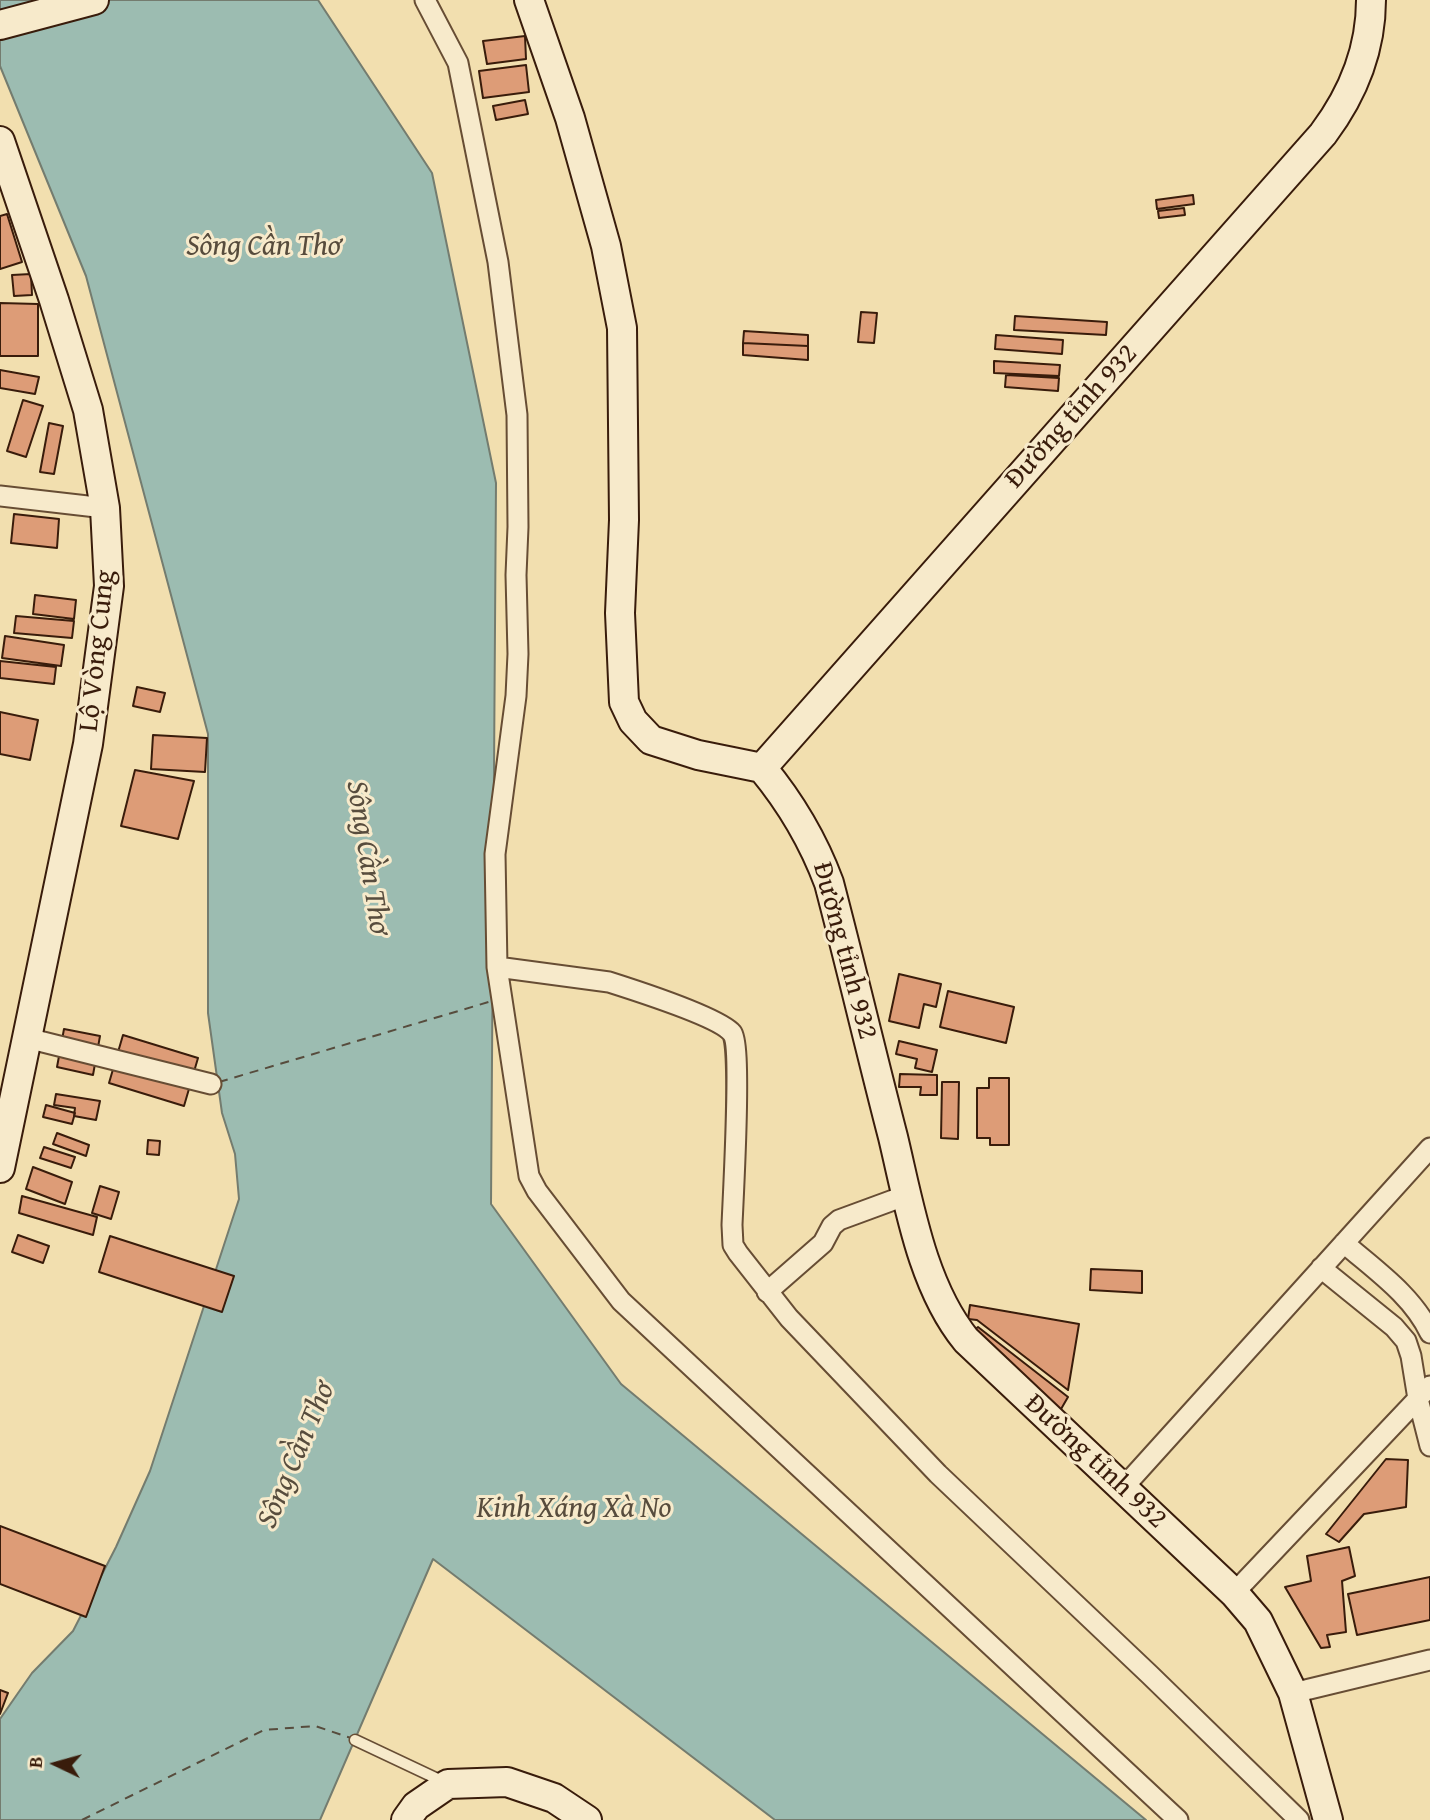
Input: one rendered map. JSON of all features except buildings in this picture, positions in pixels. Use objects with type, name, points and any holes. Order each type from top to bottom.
[{"type":"main road","points":[[0,25],[94,0]]},
{"type":"main road","points":[[529,0],[570,118],[599,220],[622,328],[624,520],[620,613],[624,702],[633,721],[651,740],[698,755],[762,768]]},
{"type":"main road","name":"Đường tỉnh 932","points":[[1328,1820],[1293,1693],[1258,1621],[1234,1592],[966,1340],[954,1326],[936,1295],[907,1195],[829,883],[802,824],[780,789],[762,768],[1323,134],[1348,97],[1357,77],[1368,35],[1371,0]]},
{"type":"main road","name":"Lộ Vòng Cung","points":[[0,141],[88,410],[105,508],[109,586],[88,744],[0,1168]]},
{"type":"main road","points":[[407,1820],[416,1806],[448,1784],[508,1782],[554,1798],[587,1820]]},
{"type":"street","points":[[425,0],[458,63],[498,262],[517,415],[518,654],[516,696],[495,854],[497,1000],[529,1176],[537,1191],[621,1301],[1178,1820]]},
{"type":"street","points":[[0,496],[105,508]]},
{"type":"street","points":[[497,967],[608,982],[695,1013],[733,1034],[736,1041],[737,1071],[733,1245],[744,1263],[789,1318],[938,1475],[1141,1666],[1299,1820]]},
{"type":"street","points":[[27,1038],[211,1084]]},
{"type":"street","points":[[1122,1489],[1430,1147]]},
{"type":"street","points":[[767,1292],[823,1244],[832,1226],[839,1220],[907,1195]]},
{"type":"street","points":[[1344,1243],[1411,1303],[1423,1318],[1430,1333]]},
{"type":"street","points":[[1321,1268],[1401,1333],[1424,1393],[1430,1446]]},
{"type":"street","points":[[1234,1592],[1424,1393]]},
{"type":"street","points":[[1293,1693],[1430,1660]]},
{"type":"lane","points":[[355,1740],[448,1784]]},
{"type":"water","name":"Sông Cần Thơ","points":[[0,0],[318,0],[432,173],[496,483],[491,1204],[621,1384],[1146,1820],[775,1820],[433,1559],[320,1820],[0,1820],[0,1719],[32,1673],[73,1631],[116,1547],[150,1471],[239,1199],[235,1154],[222,1113],[208,1013],[208,734],[86,276],[0,66]]},
{"type":"ferry route","points":[[219,1082],[492,1001]]},
{"type":"ferry route","points":[[82,1820],[264,1730],[315,1726],[351,1738]]},
{"type":"water label","name":"Kinh Xáng Xà No","points":[[574,1509]]}]
